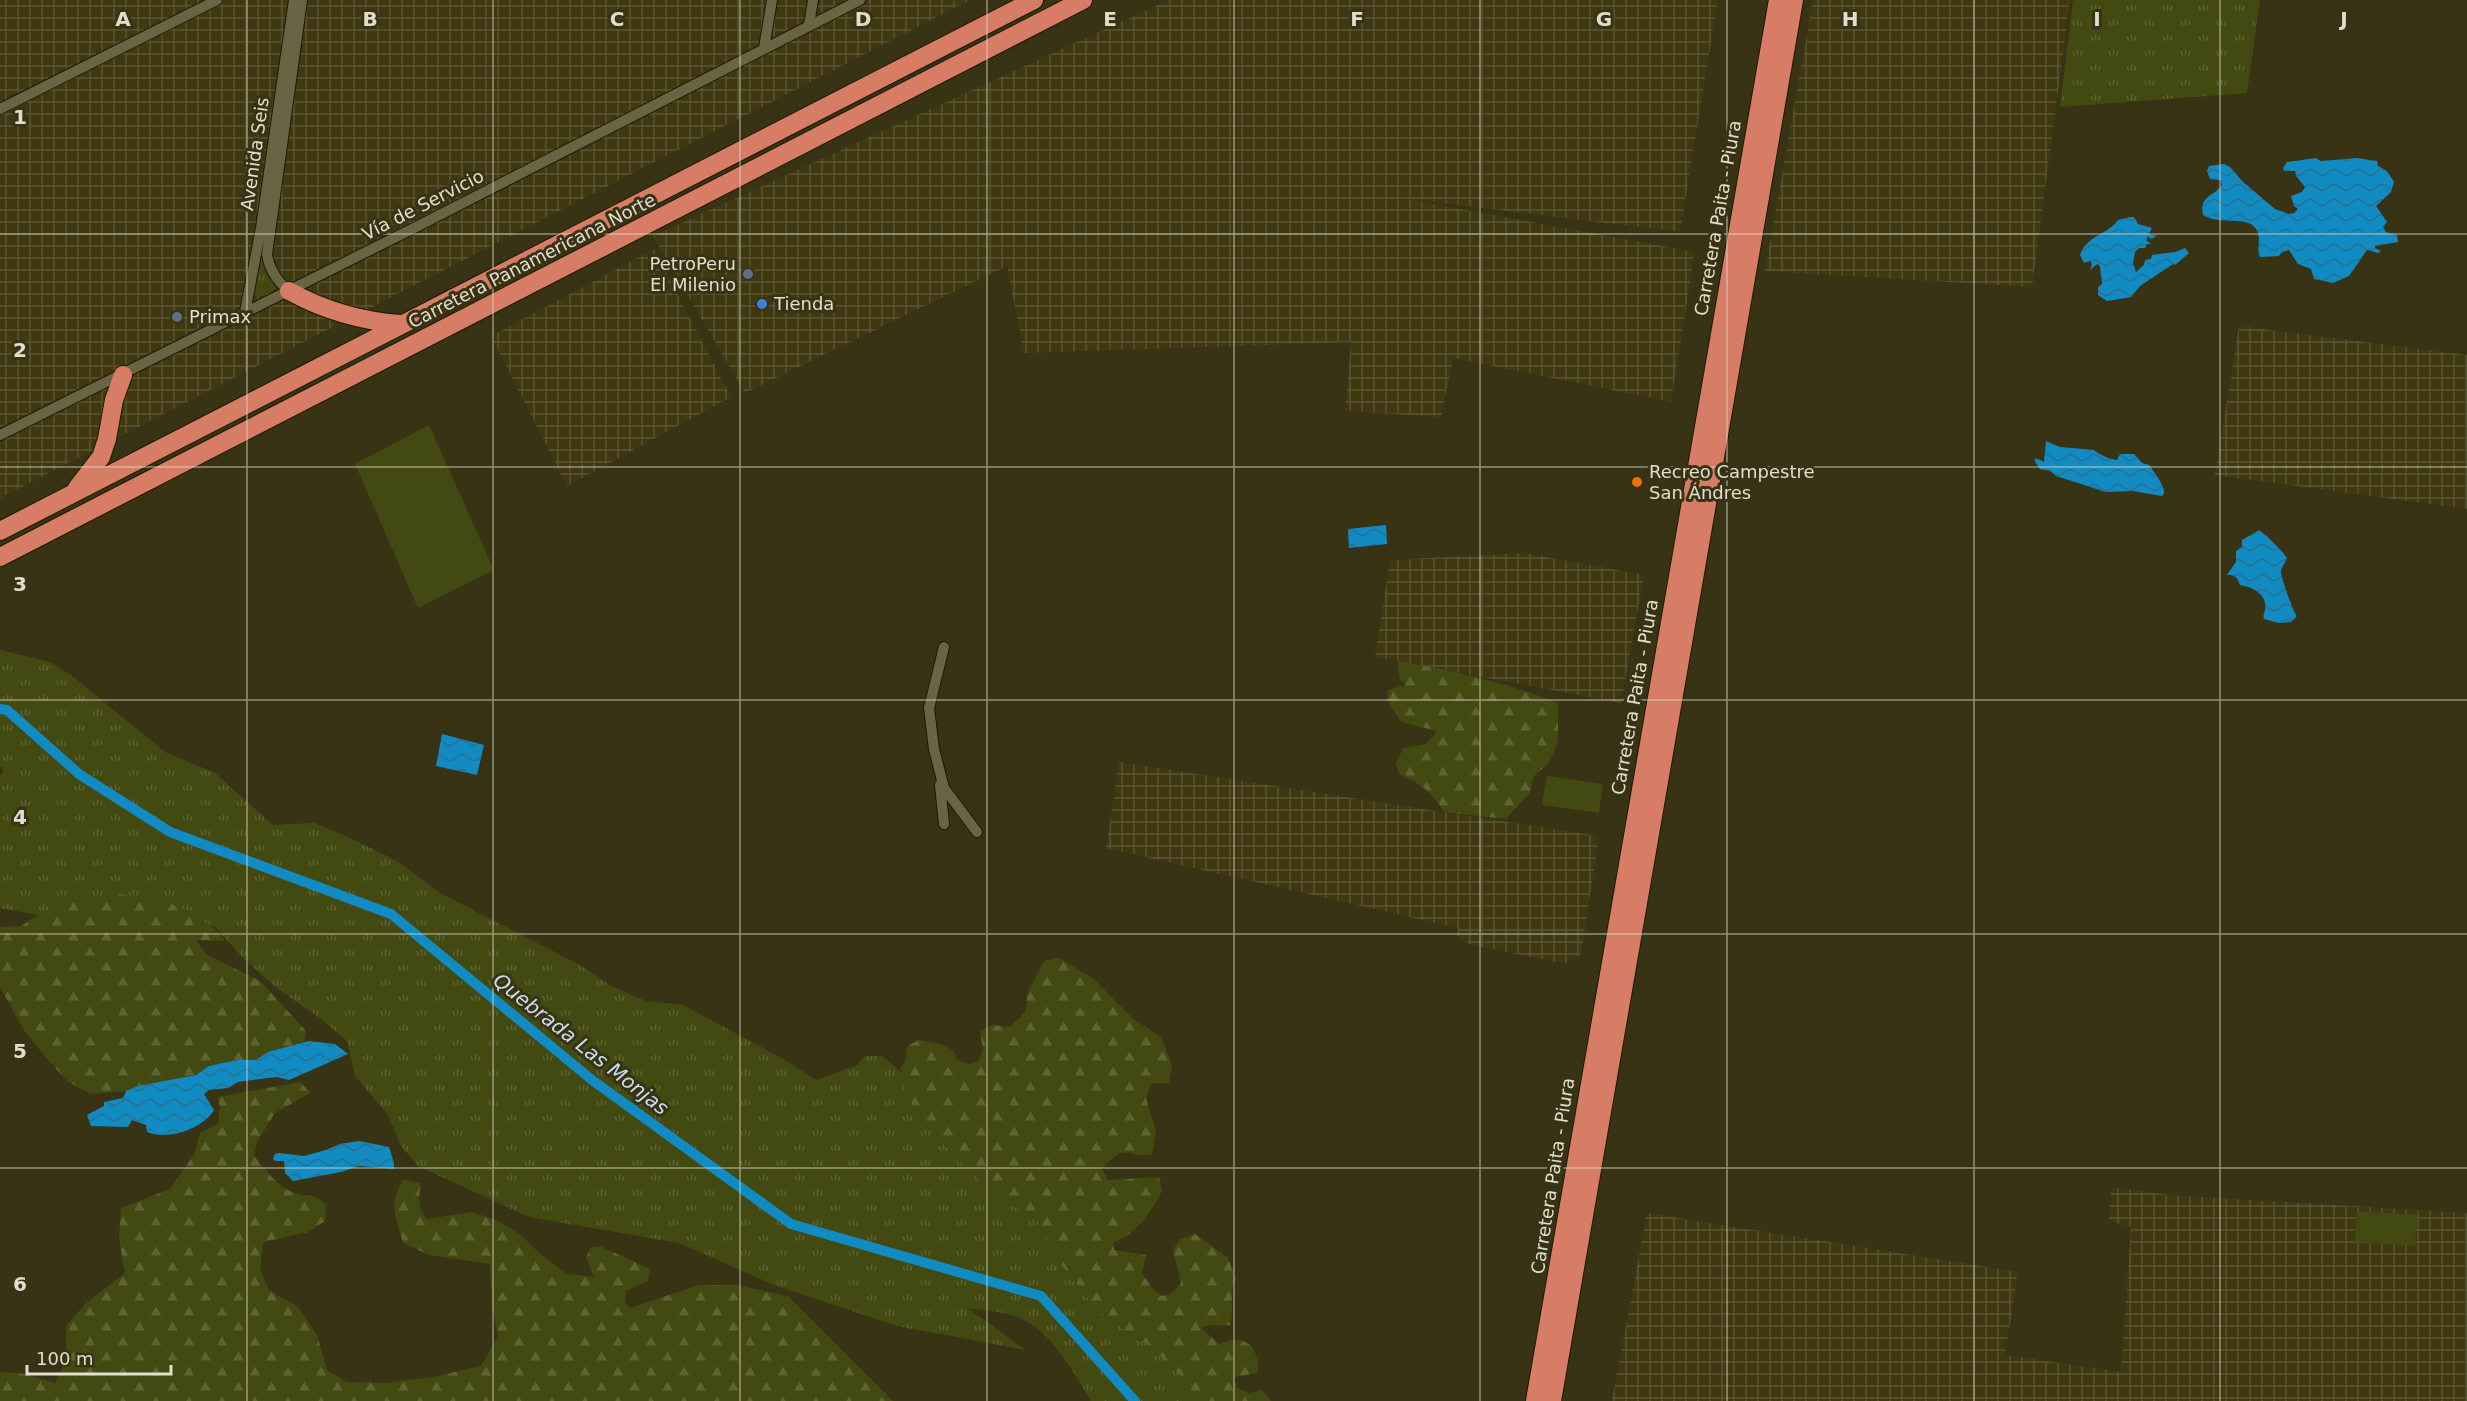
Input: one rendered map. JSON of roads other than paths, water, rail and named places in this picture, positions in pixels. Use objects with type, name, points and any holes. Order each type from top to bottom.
[{"type":"highway","name":"Carretera Panamericana Norte","points":[[0,531],[1034,0]]},
{"type":"highway","name":"Carretera Panamericana Norte","points":[[0,557],[1082,0]]},
{"type":"highway","name":"Carretera Paita - Piura","points":[[1535,1401],[1778,0]]},
{"type":"highway","name":"Carretera Paita - Piura","points":[[1552,1401],[1794,0]]},
{"type":"highway","points":[[526,261],[538,282]]},
{"type":"highway","points":[[289,291],[339,314],[375,322],[403,324]]},
{"type":"highway","points":[[73,493],[101,457],[107,439],[114,400],[123,375]]},
{"type":"street","points":[[0,109],[217,0]]},
{"type":"street","points":[[764,48],[772,0]]},
{"type":"street","points":[[809,25],[813,0]]},
{"type":"street","name":"Vía de Servicio","points":[[0,435],[123,375],[860,0]]},
{"type":"street","name":"Avenida Seis","points":[[289,291],[275,277],[267,254],[297,3]]},
{"type":"street","name":"Avenida Seis","points":[[245,312],[261,228],[297,3]]},
{"type":"street","points":[[944,647],[929,708],[944,824]]},
{"type":"street","points":[[939,772],[952,802],[977,832]]},
{"type":"water","points":[[2316,158],[2321,161],[2357,158],[2377,161],[2378,166],[2387,171],[2394,182],[2391,192],[2376,206],[2387,222],[2383,227],[2386,232],[2397,235],[2398,242],[2375,246],[2381,251],[2378,253],[2367,250],[2349,276],[2333,283],[2314,279],[2311,269],[2298,264],[2289,250],[2282,252],[2279,256],[2260,257],[2259,236],[2252,225],[2240,221],[2217,220],[2203,215],[2205,200],[2222,185],[2221,180],[2210,179],[2207,171],[2209,166],[2224,164],[2230,167],[2243,182],[2275,209],[2289,214],[2298,209],[2294,206],[2291,196],[2302,192],[2305,187],[2296,176],[2295,171],[2284,171],[2283,168],[2287,162]]},
{"type":"water","points":[[2134,217],[2138,224],[2152,228],[2149,234],[2157,236],[2151,239],[2148,236],[2146,240],[2151,244],[2135,252],[2133,263],[2136,272],[2144,265],[2145,260],[2151,259],[2152,255],[2175,252],[2185,248],[2189,253],[2175,265],[2173,264],[2140,286],[2131,297],[2107,301],[2098,295],[2098,287],[2102,284],[2100,266],[2097,264],[2090,270],[2092,264],[2090,261],[2084,263],[2080,255],[2087,244],[2118,220]]},
{"type":"water","points":[[2046,441],[2060,447],[2094,450],[2117,460],[2120,454],[2134,454],[2142,463],[2149,465],[2161,483],[2164,493],[2162,496],[2133,491],[2106,492],[2040,469],[2034,460],[2036,458],[2044,462]]},
{"type":"water","points":[[1386,525],[1387,544],[1349,548],[1348,529]]},
{"type":"water","points":[[2259,530],[2287,558],[2281,571],[2297,616],[2291,622],[2279,623],[2264,619],[2265,604],[2262,596],[2240,585],[2237,578],[2232,575],[2227,575],[2236,562],[2236,551],[2242,547],[2242,540]]},
{"type":"water","points":[[442,734],[484,745],[477,775],[436,766]]},
{"type":"water","points":[[309,1041],[335,1044],[348,1054],[289,1080],[277,1077],[252,1080],[238,1082],[228,1088],[209,1090],[204,1094],[214,1110],[202,1123],[184,1132],[155,1134],[147,1132],[146,1125],[132,1120],[128,1127],[91,1126],[87,1115],[104,1106],[104,1102],[123,1098],[126,1091],[138,1086],[196,1075],[209,1066],[237,1060],[256,1060],[268,1052]]},
{"type":"water","points":[[359,1141],[389,1147],[394,1169],[359,1166],[341,1172],[293,1181],[285,1173],[284,1161],[273,1159],[275,1154],[279,1153],[304,1156],[340,1144]]},
{"type":"waterway","name":"Quebrada Las Monjas","points":[[0,709],[7,710],[79,774],[170,832],[391,914],[592,1080],[791,1224],[1041,1296],[1135,1401]]},
{"type":"place","name":"PetroPeru El Milenio","points":[[748,274]]},
{"type":"place","name":"Tienda","points":[[762,304]]},
{"type":"place","name":"Primax","points":[[177,317]]},
{"type":"place","name":"Recreo Campestre San Ándres","points":[[1637,482]]}]
